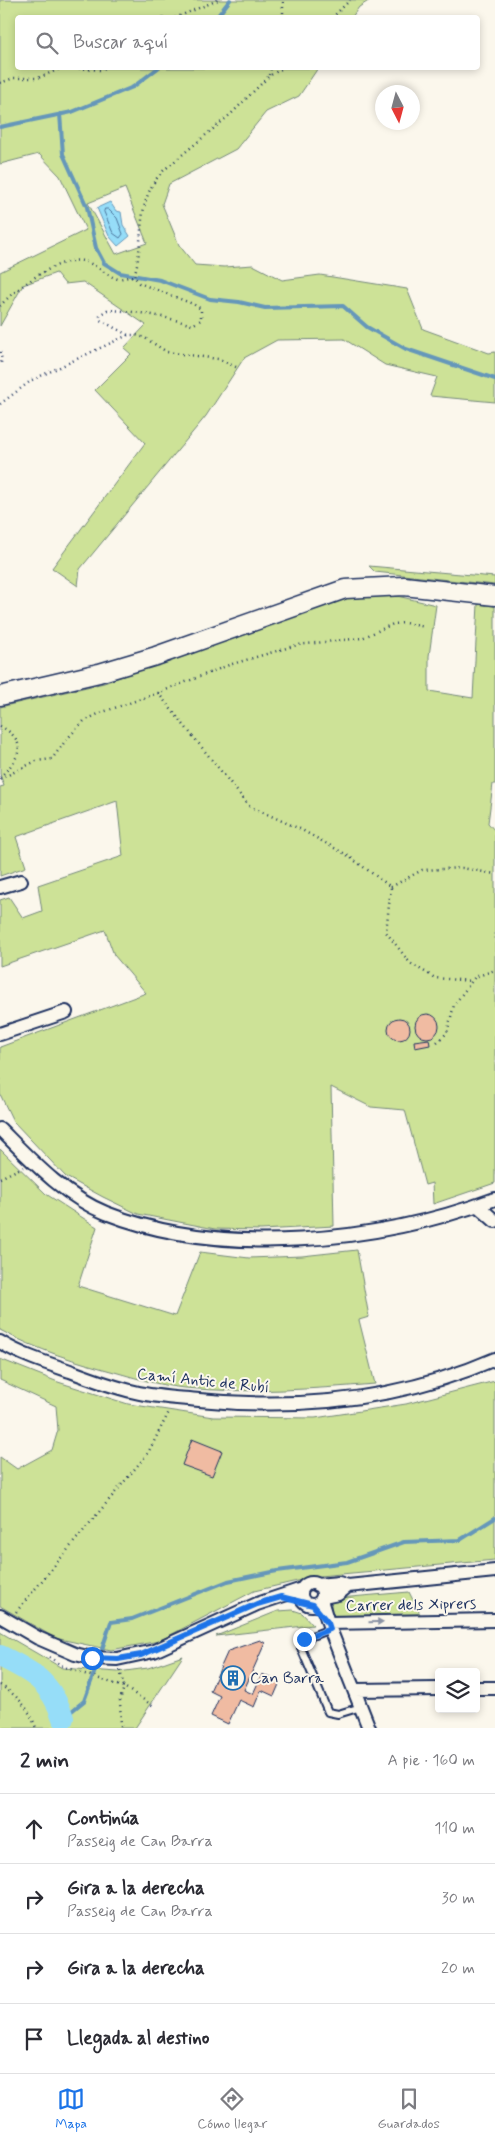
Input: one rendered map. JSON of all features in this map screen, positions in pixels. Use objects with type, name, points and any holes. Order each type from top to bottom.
[{"type":"main road","points":[[0,696],[99,673],[156,656],[344,589],[404,586],[495,596]]},
{"type":"street","points":[[0,887],[21,881]]},
{"type":"street","points":[[0,1034],[66,1012]]},
{"type":"street","points":[[0,1129],[34,1162],[66,1189],[105,1212],[158,1229],[206,1237],[259,1240],[354,1234],[417,1222],[478,1206],[495,1199]]},
{"type":"street","points":[[478,1206],[495,1222]]},
{"type":"street","name":"Camí Antic de Rubí","points":[[0,1342],[40,1361],[128,1390],[176,1398],[235,1404],[278,1405],[338,1401],[387,1394],[468,1371],[495,1359]]},
{"type":"street","points":[[4,1618],[38,1638],[75,1654],[92,1658],[118,1659],[154,1651],[257,1604],[281,1597],[288,1592],[302,1589],[307,1584],[339,1583],[348,1586],[495,1571]]},
{"type":"street","points":[[315,1601],[322,1590],[317,1585]]},
{"type":"street","points":[[281,1597],[315,1601],[338,1594],[348,1586]]},
{"type":"street","points":[[302,1589],[301,1596],[315,1601],[329,1626],[369,1728]]},
{"type":"street","name":"Carrer dels Xiprers","points":[[329,1626],[495,1620]]},
{"type":"street","points":[[480,1688],[495,1688]]},
{"type":"street","points":[[354,1690],[435,1689]]},
{"type":"lane","points":[[329,1626],[304,1639],[301,1648],[328,1712],[338,1714],[361,1707]]},
{"type":"path","points":[[182,15],[218,0]]},
{"type":"path","points":[[282,15],[284,0]]},
{"type":"path","points":[[335,15],[350,0]]},
{"type":"path","points":[[0,83],[14,78],[38,78],[57,70]]},
{"type":"path","points":[[269,76],[270,70]]},
{"type":"path","points":[[134,275],[137,268],[140,224],[147,198],[156,178],[232,114],[269,76],[280,70]]},
{"type":"path","points":[[0,306],[24,283],[68,262],[81,260],[90,263],[118,279],[134,275]]},
{"type":"path","points":[[134,275],[139,283],[193,304],[201,309],[201,320],[192,325],[139,312],[107,310],[100,315],[100,320],[104,324],[128,335],[145,338],[167,352],[218,358],[236,367]]},
{"type":"path","points":[[0,404],[32,380],[128,335]]},
{"type":"path","points":[[0,352],[2,360],[0,365]]},
{"type":"path","points":[[0,778],[36,761],[52,759],[84,720],[158,694],[229,665],[297,645],[362,638],[393,624],[405,623],[425,627]]},
{"type":"path","points":[[158,694],[249,806],[300,829],[347,855],[391,887]]},
{"type":"path","points":[[0,726],[10,731],[17,743],[19,752],[17,761],[0,778]]},
{"type":"path","points":[[391,887],[422,870],[462,868],[495,874]]},
{"type":"path","points":[[391,887],[386,932],[410,963],[435,978],[472,981]]},
{"type":"path","points":[[437,1042],[447,1032],[454,1005],[475,977],[495,970]]},
{"type":"path","points":[[0,1178],[34,1162]]},
{"type":"path","points":[[4,1618],[148,1453],[176,1398]]},
{"type":"path","points":[[41,1653],[64,1666],[124,1687],[155,1707]]},
{"type":"path","points":[[118,1659],[124,1687],[120,1700],[121,1728]]},
{"type":"path","points":[[0,1686],[22,1702],[31,1714],[36,1728]]},
{"type":"green space","points":[[0,0],[370,0],[359,7],[353,15],[15,15],[15,70],[317,70],[299,96],[266,112],[236,149],[169,184],[162,204],[179,245],[195,265],[224,267],[253,265],[282,280],[320,275],[407,289],[423,329],[489,353],[495,352],[495,402],[430,396],[437,377],[385,365],[344,339],[277,340],[244,358],[206,416],[80,569],[78,586],[52,568],[145,443],[95,390],[131,354],[124,348],[146,325],[83,282],[65,284],[56,273],[23,285],[0,326],[0,272],[86,230],[60,176],[39,154],[0,164]],"holes":[[[125,188],[147,243],[116,254],[88,203]]]},
{"type":"green space","points":[[369,566],[495,577],[495,585],[375,572]]},
{"type":"green space","points":[[397,596],[436,605],[429,656],[429,691],[473,698],[478,604],[495,606],[495,784],[493,784],[488,823],[495,831],[495,1183],[433,1204],[432,1183],[425,1185],[405,1110],[371,1107],[331,1087],[334,1226],[261,1230],[215,1229],[138,1214],[66,1177],[13,1121],[0,1094],[0,1047],[146,993],[114,955],[105,930],[0,966],[0,900],[9,897],[23,918],[42,911],[38,885],[123,856],[117,801],[16,837],[26,867],[0,876],[0,787],[4,786],[0,774],[0,707],[104,683],[273,620],[344,598]]},
{"type":"green space","points":[[0,1149],[46,1194],[97,1227],[78,1286],[175,1316],[200,1252],[249,1258],[302,1256],[357,1250],[369,1317],[359,1320],[375,1384],[256,1391],[176,1387],[142,1380],[72,1360],[28,1344],[0,1330]]},
{"type":"green space","points":[[0,1359],[58,1382],[128,1404],[213,1417],[315,1418],[406,1404],[495,1381],[495,1560],[319,1576],[254,1591],[159,1641],[111,1650],[55,1638],[0,1606],[0,1457],[17,1469],[52,1450],[58,1430],[56,1406],[0,1380]]},
{"type":"green space","points":[[409,1592],[421,1616],[338,1618],[332,1614],[331,1603],[339,1598]]},
{"type":"green space","points":[[293,1610],[302,1613],[313,1625],[216,1636],[278,1611]]},
{"type":"green space","points":[[0,1632],[62,1668],[118,1672],[148,1668],[183,1656],[135,1728],[0,1728]]},
{"type":"water","points":[[110,202],[116,211],[121,212],[123,225],[130,236],[118,246],[109,236],[97,208]]},
{"type":"building","points":[[427,1014],[435,1018],[439,1026],[435,1034],[427,1038],[419,1034],[415,1026],[419,1018]]},
{"type":"building","points":[[399,1018],[407,1021],[410,1029],[407,1037],[399,1040],[391,1037],[388,1029],[391,1021]]},
{"type":"building","points":[[429,1039],[430,1045],[415,1048],[414,1041]]},
{"type":"building","points":[[192,1439],[222,1451],[212,1476],[182,1465]]},
{"type":"building","name":"Can Barra","points":[[260,1640],[265,1643],[244,1690],[253,1694],[262,1674],[280,1682],[274,1696],[261,1690],[254,1707],[239,1700],[228,1724],[211,1716],[220,1696],[210,1691],[228,1651]]},
{"type":"waterway","points":[[218,15],[230,0]]},
{"type":"waterway","points":[[0,127],[72,112],[133,87],[155,70]]},
{"type":"waterway","points":[[60,114],[63,154],[87,207],[96,248],[104,263],[120,273],[160,280],[210,299],[239,302],[265,308],[343,306],[367,327],[406,349],[495,379]]},
{"type":"waterway","points":[[102,1649],[111,1622],[132,1619],[228,1581],[277,1571],[347,1562],[404,1542],[460,1540],[495,1518]]},
{"type":"waterway","points":[[0,1656],[22,1667],[39,1680],[53,1695],[63,1718]]},
{"type":"waterway","points":[[66,1728],[63,1718],[84,1701],[96,1668]]},
{"type":"place","name":"Can Barra","points":[[233,1678]]},
{"type":"route","points":[[92,1658],[118,1659],[154,1651],[257,1604],[281,1597],[313,1605],[328,1623],[330,1629],[304,1639]]}]
